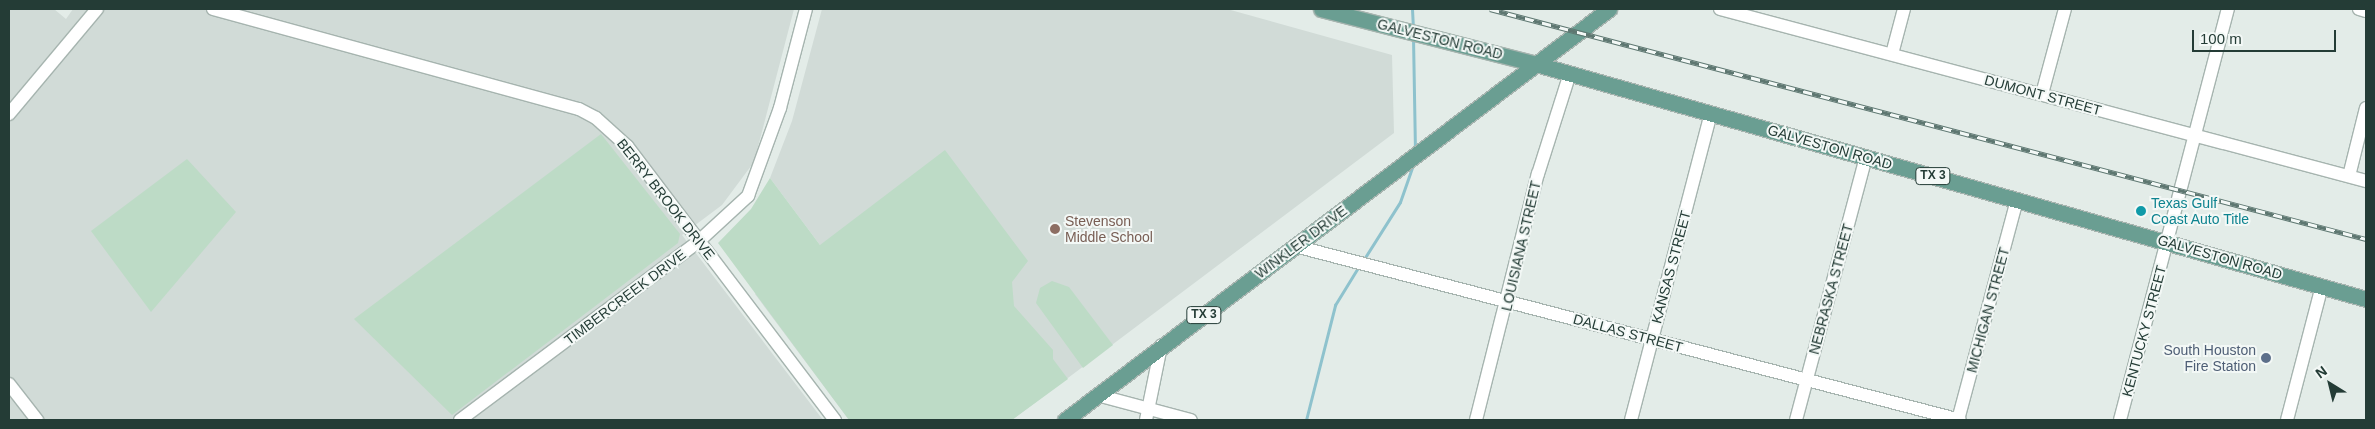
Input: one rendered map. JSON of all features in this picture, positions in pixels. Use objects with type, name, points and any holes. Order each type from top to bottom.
[{"type":"main road","name":"GALVESTON ROAD","points":[[1321,9],[1570,73],[2366,299]]},
{"type":"main road","name":"WINKLER DRIVE","points":[[1065,420],[1608,9]]},
{"type":"street","points":[[9,114],[97,9]]},
{"type":"street","name":"BERRY BROOK DRIVE","points":[[213,9],[260,14],[579,109],[627,146],[835,420]]},
{"type":"street","name":"TIMBERCREEK DRIVE","points":[[460,420],[699,241],[748,196],[759,173],[806,9]]},
{"type":"street","name":"DUMONT STREET","points":[[1720,9],[2366,181]]},
{"type":"street","points":[[1892,54],[1904,9]]},
{"type":"street","points":[[2042,94],[2066,9]]},
{"type":"street","name":"KENTUCKY STREET","points":[[2120,420],[2228,9]]},
{"type":"street","points":[[2359,9],[2366,11]]},
{"type":"street","name":"LOUISIANA STREET","points":[[1476,420],[1508,302],[1533,192],[1570,73]]},
{"type":"street","points":[[2349,176],[2366,108]]},
{"type":"street","name":"KANSAS STREET","points":[[1631,420],[1711,113]]},
{"type":"street","name":"NEBRASKA STREET","points":[[1796,420],[1866,157]]},
{"type":"street","name":"MICHIGAN STREET","points":[[1959,420],[2017,200]]},
{"type":"street","name":"DALLAS STREET","points":[[1295,246],[1959,420]]},
{"type":"street","points":[[2287,420],[2322,286]]},
{"type":"street","points":[[1148,415],[1161,346]]},
{"type":"street","points":[[9,384],[36,420]]},
{"type":"street","points":[[1097,396],[1148,415],[1191,420]]},
{"type":"shaded area","points":[[9,9],[54,9],[66,19],[73,9],[794,9],[754,162],[722,205],[682,235],[823,420],[9,420]]},
{"type":"shaded area","name":"Stevenson Middle School","points":[[822,9],[1227,9],[1392,55],[1394,133],[1012,420],[849,420],[755,294],[820,245],[770,178],[792,121]]},
{"type":"green space","points":[[601,134],[680,234],[678,243],[452,415],[354,319]]},
{"type":"green space","points":[[945,150],[1028,261],[1012,282],[1014,306],[1053,350],[1053,359],[1068,379],[1012,420],[849,420],[718,243],[751,209],[770,178],[820,245]]},
{"type":"green space","points":[[187,159],[236,212],[151,312],[91,231]]},
{"type":"green space","points":[[1052,281],[1069,287],[1113,345],[1083,368],[1036,303],[1040,288]]},
{"type":"waterway","points":[[1412,9],[1413,28]]},
{"type":"waterway","points":[[1413,37],[1415,151]]},
{"type":"waterway","points":[[1364,259],[1400,202],[1414,162]]},
{"type":"waterway","points":[[1306,420],[1335,305],[1359,266]]},
{"type":"railway","points":[[1490,9],[2366,239]]},
{"type":"place","name":"Texas Gulf Coast Auto Title","points":[[2141,211]]},
{"type":"place","name":"Stevenson Middle School","points":[[1055,229]]},
{"type":"place","name":"South Houston Fire Station","points":[[2266,358]]}]
